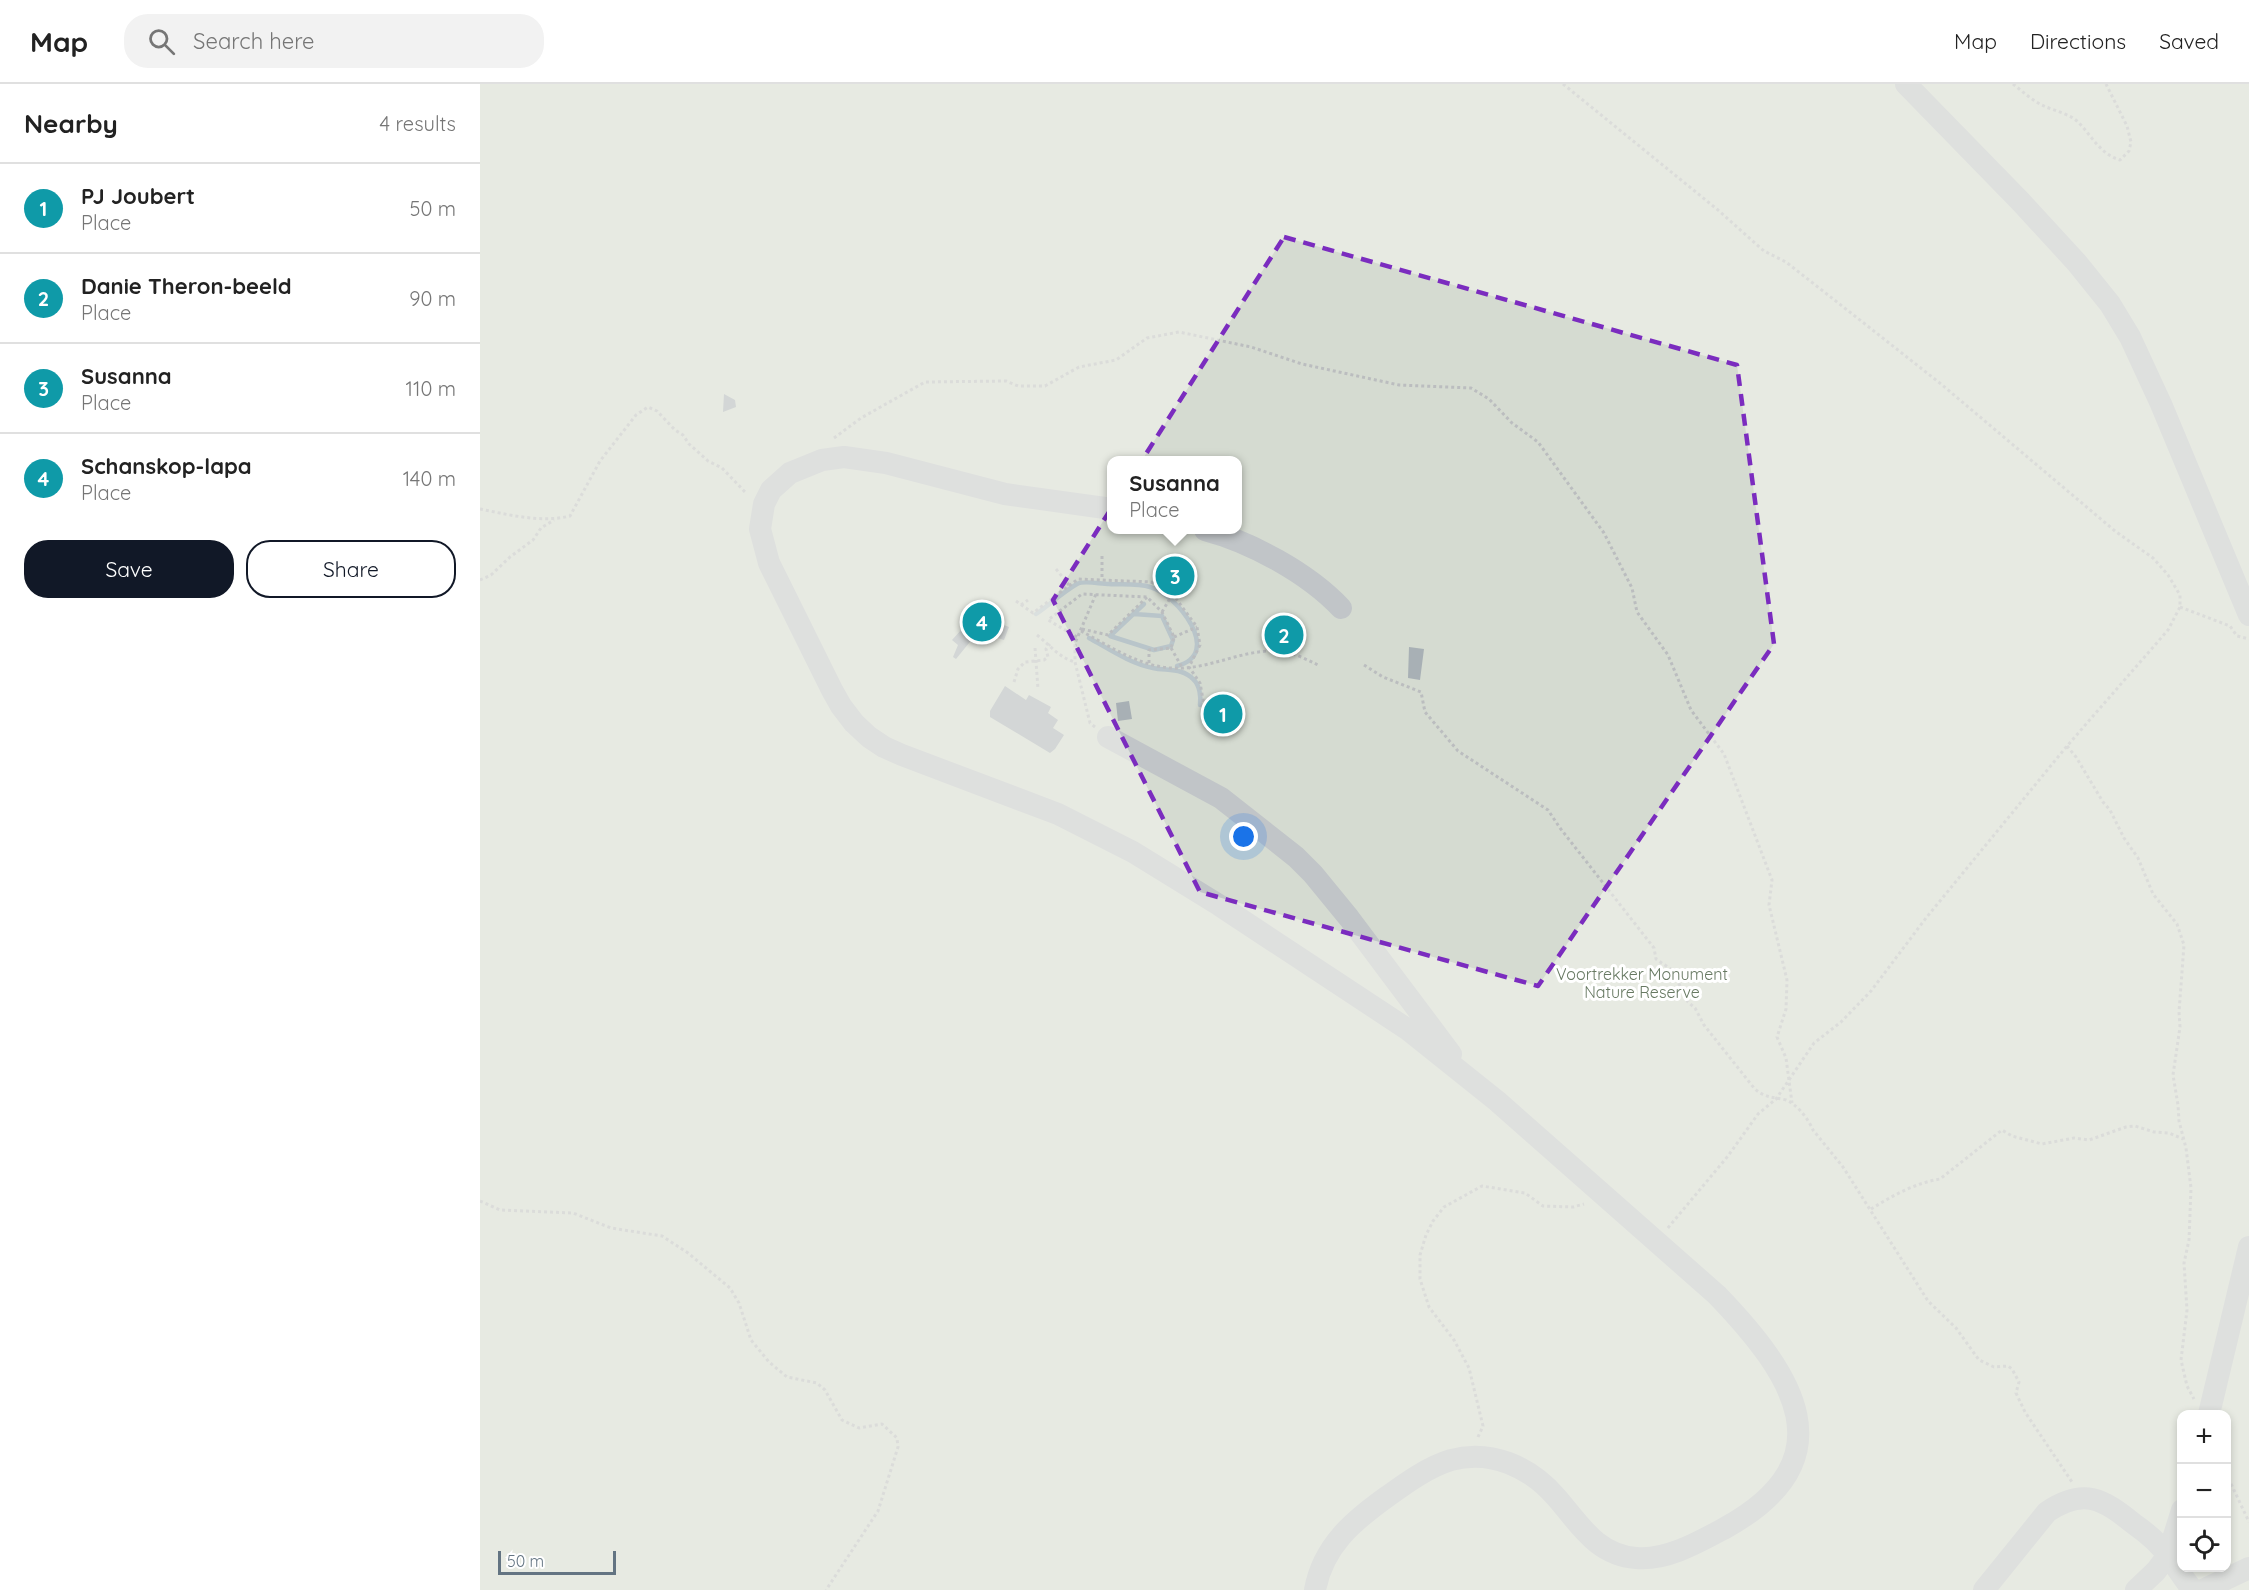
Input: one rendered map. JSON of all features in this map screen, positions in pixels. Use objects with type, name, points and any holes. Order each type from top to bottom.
[{"type":"street","points":[[1906,84],[2021,201],[2077,263],[2110,304],[2130,338],[2162,404],[2249,615]]},
{"type":"street","points":[[1107,508],[1005,495],[886,463],[837,457],[822,460],[790,473],[771,490],[764,504],[760,529],[769,563],[841,706],[869,737],[902,755],[1058,814],[1133,852],[1407,1029],[1465,1075],[1717,1295],[1767,1354],[1791,1392],[1797,1409],[1798,1440],[1794,1460],[1778,1487],[1761,1504],[1733,1524],[1674,1552],[1636,1558],[1603,1548],[1590,1538],[1538,1478],[1502,1460],[1476,1457],[1450,1460],[1426,1472],[1401,1486],[1353,1522],[1329,1550],[1315,1590]]},
{"type":"street","points":[[1214,534],[1290,567],[1328,594],[1341,608]]},
{"type":"street","points":[[1108,737],[1221,798],[1296,857],[1349,918],[1465,1075]]},
{"type":"street","points":[[2203,1409],[2249,1246]]},
{"type":"street","points":[[1984,1590],[2047,1512],[2058,1504],[2073,1499],[2087,1498],[2103,1501],[2152,1538],[2168,1555],[2193,1590]]},
{"type":"street","points":[[2136,1590],[2156,1571],[2168,1555],[2179,1518]]},
{"type":"street","points":[[2203,1590],[2249,1568]]},
{"type":"path","points":[[1563,84],[1764,251],[1785,262],[1865,324],[1941,384],[2115,531],[2153,558],[2168,575],[2180,595],[2180,607],[2168,630],[2067,746],[1926,918],[1871,991],[1841,1022],[1815,1043],[1776,1099],[1758,1114],[1728,1156],[1656,1241]]},
{"type":"path","points":[[2013,84],[2043,106],[2077,120],[2103,151],[2120,160],[2129,151],[2130,136],[2115,99],[2106,84]]},
{"type":"path","points":[[837,457],[833,439],[861,418],[925,382],[1006,381],[1018,386],[1045,386],[1079,367],[1116,360],[1148,338],[1179,332],[1251,348],[1302,364],[1399,385],[1471,388],[1489,399],[1512,423],[1538,442],[1604,533],[1632,588],[1637,612],[1668,655],[1690,710],[1724,754],[1772,880],[1769,905],[1787,980],[1786,1009],[1777,1037],[1786,1058],[1792,1102],[1811,1123],[1813,1130],[1843,1167],[1928,1301],[1956,1328],[1979,1360],[1994,1367],[2008,1366],[2012,1369],[2019,1383],[2016,1393],[2025,1412],[2068,1478],[2087,1498]]},
{"type":"path","points":[[480,509],[518,517],[556,519],[570,516],[600,461],[636,415],[648,406],[657,411],[708,461],[722,468],[746,494],[764,504]]},
{"type":"path","points":[[480,580],[491,575],[533,540],[541,528],[556,519]]},
{"type":"path","points":[[1102,556],[1102,580]]},
{"type":"path","points":[[1056,569],[1069,585]]},
{"type":"path","points":[[1016,601],[1033,613],[1078,579],[1150,582],[1172,595],[1186,608],[1197,627],[1200,645],[1190,667]]},
{"type":"path","points":[[1077,637],[1048,620],[1082,594],[1147,597],[1162,612],[1174,637],[1171,648],[1183,669]]},
{"type":"path","points":[[1096,594],[1075,643],[1075,662],[1090,723],[1108,737]]},
{"type":"path","points":[[1162,612],[1172,595]]},
{"type":"path","points":[[1082,630],[1108,635],[1147,597]]},
{"type":"path","points":[[1021,605],[1028,600]]},
{"type":"path","points":[[2180,607],[2230,626],[2237,636],[2249,639]]},
{"type":"path","points":[[1174,637],[1197,627]]},
{"type":"path","points":[[1082,630],[1119,652],[1149,665],[1183,669],[1243,655],[1278,651],[1300,656],[1317,665]]},
{"type":"path","points":[[1036,635],[1050,644],[1062,658],[1075,662]]},
{"type":"path","points":[[1272,652],[1277,639]]},
{"type":"path","points":[[1014,682],[1018,669],[1025,662],[1044,660],[1048,657],[1046,649],[1050,644]]},
{"type":"path","points":[[1035,648],[1038,689]]},
{"type":"path","points":[[1149,665],[1149,650],[1171,648]]},
{"type":"path","points":[[1364,664],[1383,677],[1421,692],[1425,712],[1458,751],[1548,810],[1654,948],[1656,959],[1672,970],[1688,1002],[1695,1008],[1704,1025],[1755,1088],[1761,1095],[1792,1102]]},
{"type":"path","points":[[1190,667],[1200,683],[1204,705],[1219,716],[1227,696]]},
{"type":"path","points":[[2067,746],[2110,810],[2124,838],[2142,865],[2153,894],[2176,924],[2184,945],[2180,1027],[2173,1063],[2191,1188],[2189,1240],[2184,1263],[2187,1310],[2181,1360],[2187,1386],[2203,1409]]},
{"type":"path","points":[[1871,1209],[1896,1194],[1928,1181],[1940,1179],[2002,1130],[2012,1136],[2042,1144],[2074,1138],[2089,1140],[2135,1126],[2183,1138]]},
{"type":"path","points":[[1476,1457],[1478,1437],[1483,1426],[1469,1368],[1454,1340],[1429,1308],[1420,1279],[1420,1255],[1432,1221],[1444,1207],[1482,1186],[1525,1193],[1543,1206],[1573,1208],[1591,1201]]},
{"type":"path","points":[[480,1201],[500,1210],[573,1214],[611,1228],[662,1236],[688,1253],[730,1288],[739,1303],[751,1340],[769,1362],[787,1377],[817,1383],[825,1390],[842,1420],[860,1428],[882,1424],[897,1438],[898,1447],[878,1511],[826,1590]]},
{"type":"path","points":[[2231,1484],[2249,1522]]},
{"type":"highlighted area","points":[[1284,237],[1737,365],[1774,644],[1538,986],[1200,892],[1053,600]]},
{"type":"green space","name":"Voortrekker Monument Nature Reserve","points":[[480,84],[2249,84],[2249,1590],[480,1590]]},
{"type":"building","points":[[724,394],[735,400],[736,407],[723,412]]},
{"type":"building","points":[[975,608],[981,616],[1009,627],[1004,640],[978,632],[956,659],[953,657],[958,645],[952,640],[961,630],[965,630]]},
{"type":"building","points":[[1409,647],[1424,649],[1420,680],[1408,678]]},
{"type":"building","points":[[1005,686],[1026,700],[1029,695],[1051,707],[1048,713],[1058,720],[1053,728],[1064,735],[1050,753],[990,717],[990,711]]},
{"type":"building","points":[[1129,701],[1132,719],[1118,721],[1116,703]]},
{"type":"waterway","points":[[1036,614],[1080,583],[1150,587],[1161,592],[1183,612],[1196,638],[1196,650],[1190,659],[1177,666]]},
{"type":"waterway","points":[[1134,614],[1162,616],[1173,640],[1171,646],[1154,650],[1110,636],[1144,604]]},
{"type":"waterway","points":[[1089,638],[1137,663],[1153,668],[1180,671],[1189,675],[1199,688],[1200,705]]},
{"type":"place","name":"Susanna","points":[[1175,576]]},
{"type":"place","name":"Schanskop-lapa","points":[[982,622]]},
{"type":"place","name":"Danie Theron-beeld","points":[[1284,635]]},
{"type":"place","name":"PJ Joubert","points":[[1223,714]]}]
